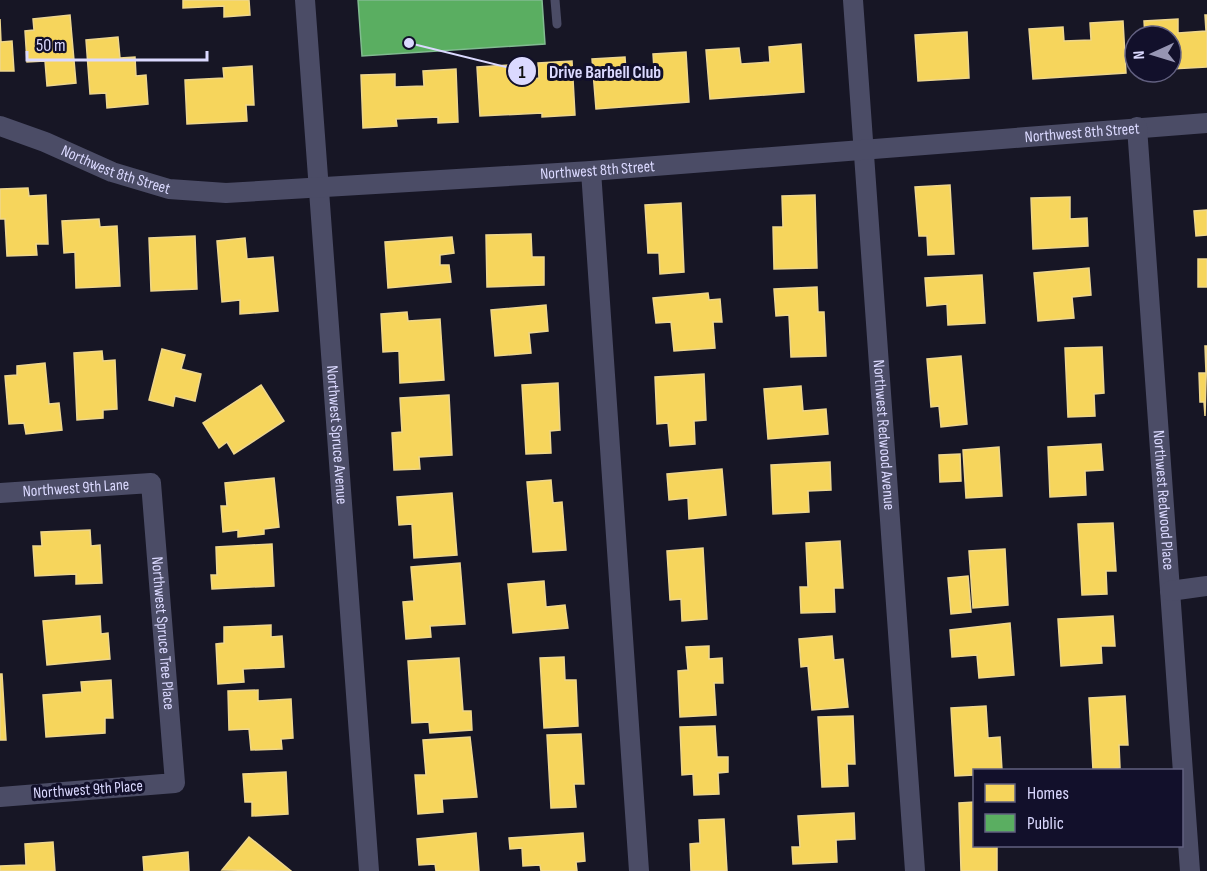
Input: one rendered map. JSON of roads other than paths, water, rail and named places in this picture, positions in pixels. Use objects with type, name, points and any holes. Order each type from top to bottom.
[{"type":"street","name":"Northwest Spruce Avenue","points":[[304,0],[369,871]]},
{"type":"street","name":"Northwest Redwood Avenue","points":[[853,0],[915,871]]},
{"type":"street","name":"Northwest 8th Street","points":[[0,126],[45,142],[112,172],[169,189],[226,193],[591,171],[1207,123]]},
{"type":"street","name":"Northwest Redwood Place","points":[[1137,127],[1183,769]]},
{"type":"street","points":[[591,171],[639,871]]},
{"type":"street","name":"Northwest 9th Lane","points":[[0,494],[151,483]]},
{"type":"street","name":"Northwest Spruce Tree Place","points":[[151,483],[176,783]]},
{"type":"street","points":[[1170,591],[1207,586]]},
{"type":"street","name":"Northwest Redwood Place","points":[[1183,773],[1190,871]]},
{"type":"street","name":"Northwest 9th Place","points":[[0,797],[176,783]]},
{"type":"lane","points":[[555,0],[556,24]]},
{"type":"place","name":"Drive Barbell Club","points":[[409,43]]}]
